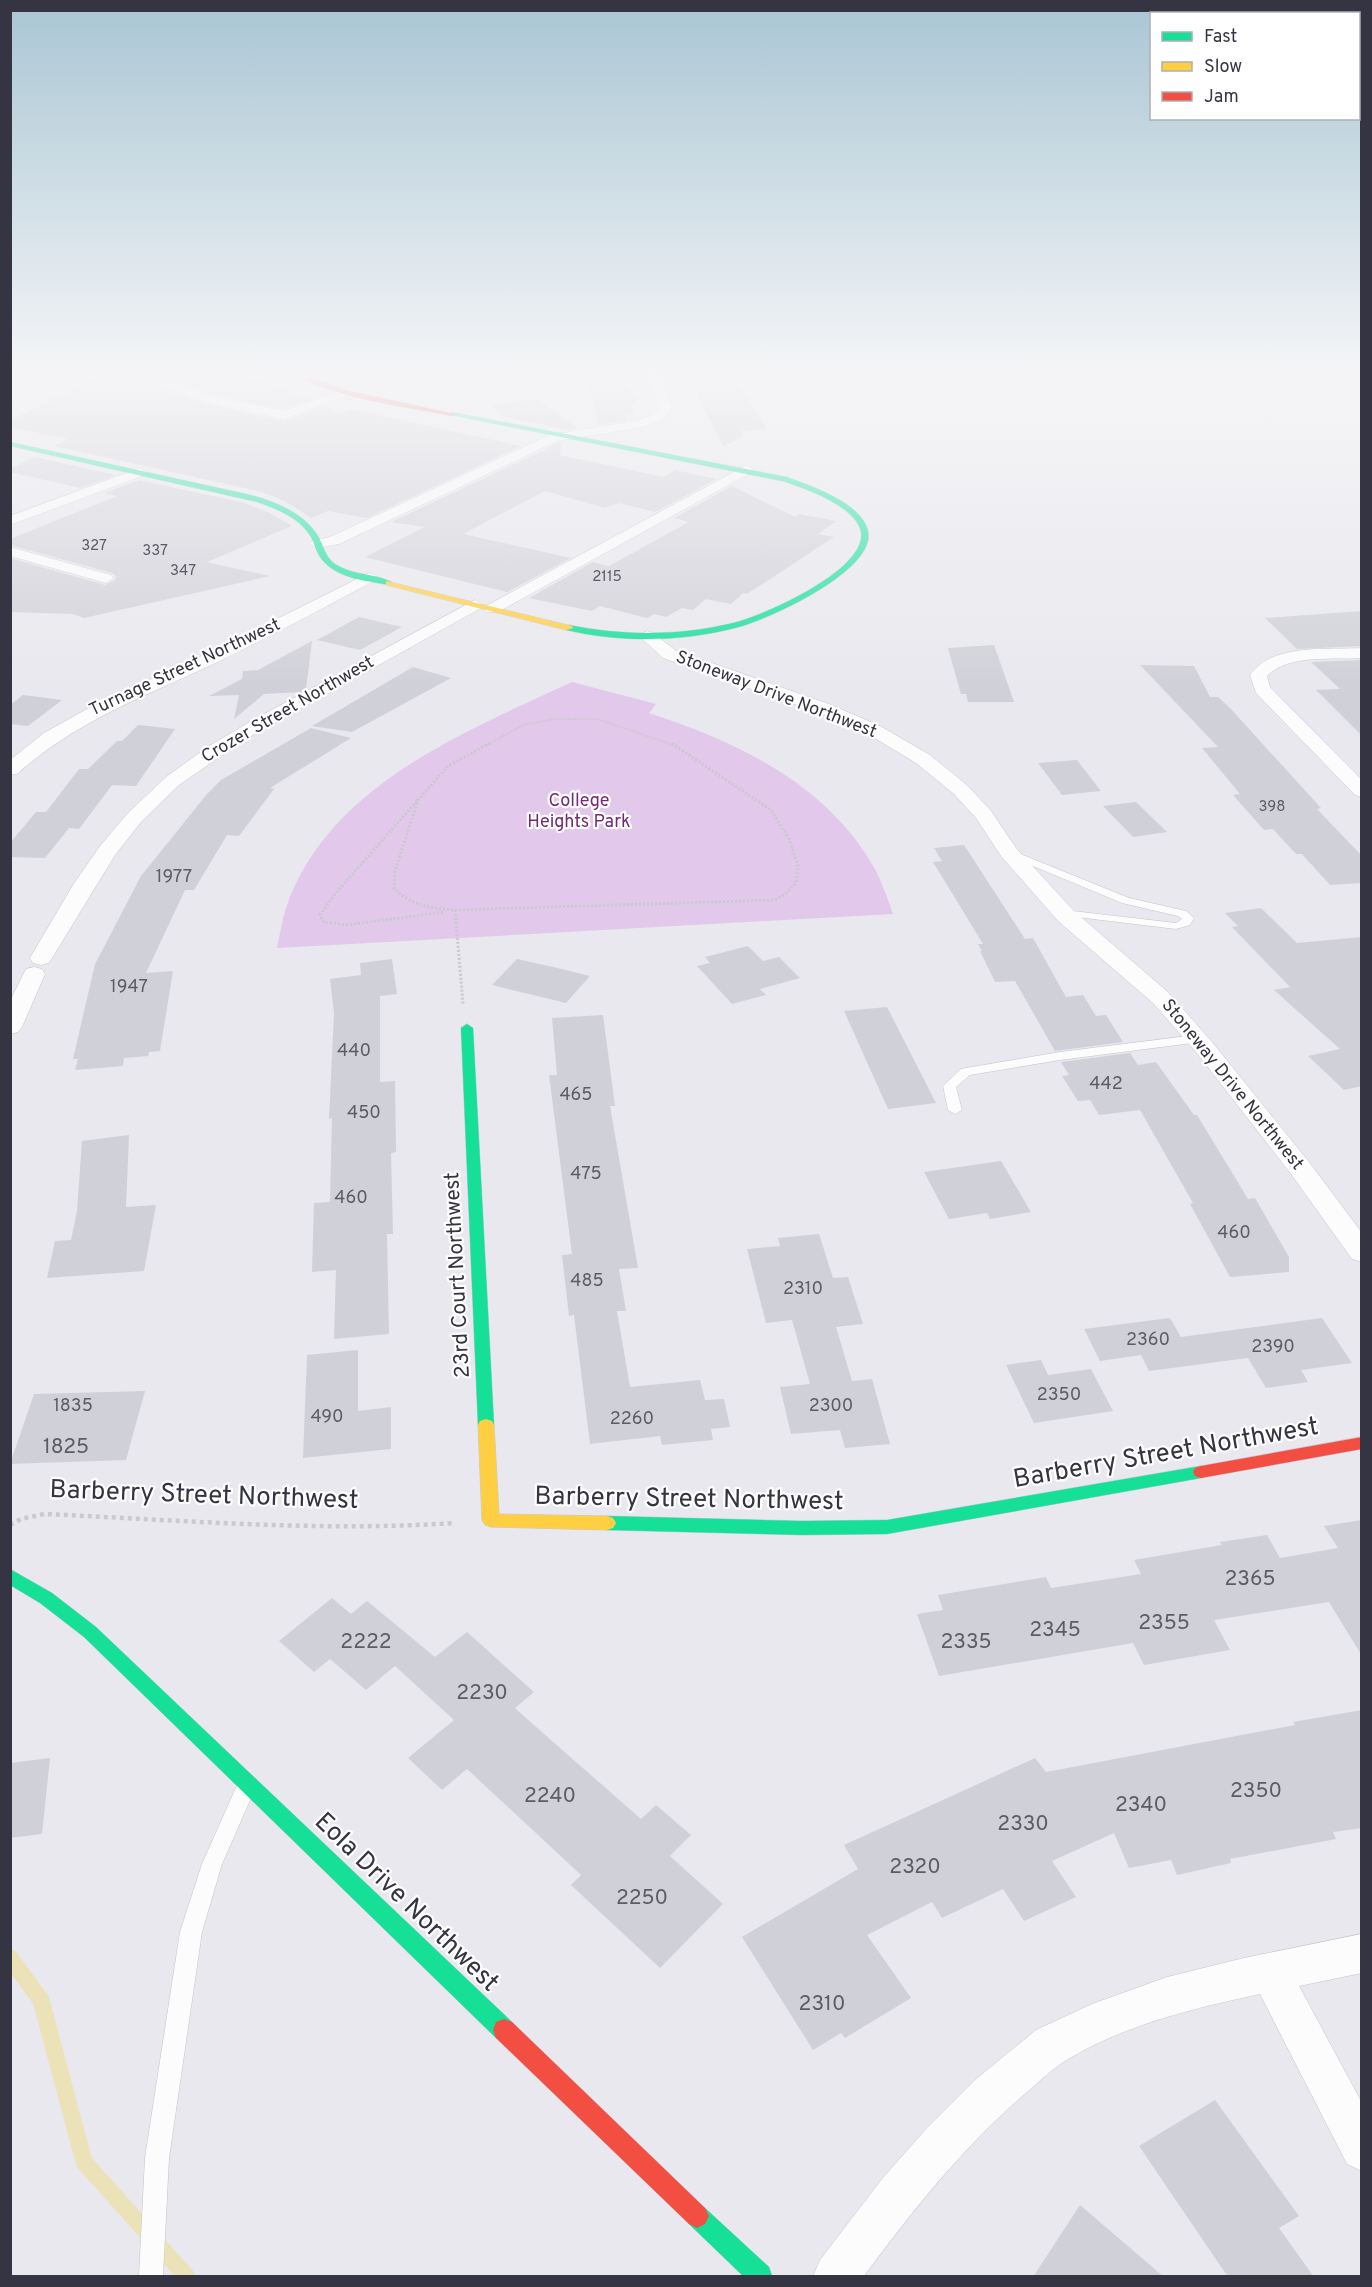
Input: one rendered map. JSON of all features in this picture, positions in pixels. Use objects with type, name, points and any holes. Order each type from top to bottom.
[{"type":"street","points":[[10,521],[127,477]]},
{"type":"street","points":[[159,477],[277,506],[298,519],[313,536],[321,554],[331,564],[346,573],[579,630],[647,636],[715,629],[771,615],[796,602],[838,573],[859,553],[865,534],[860,524],[841,505],[810,487],[771,477]]},
{"type":"street","points":[[317,544],[334,541],[471,477]]},
{"type":"street","name":"Crozer Street Northwest","points":[[10,1027],[37,966],[71,904],[105,851],[135,816],[172,781],[223,744],[732,477]]},
{"type":"street","points":[[10,551],[106,578]]},
{"type":"street","name":"Turnage Street Northwest","points":[[10,770],[50,735],[84,715],[185,670],[369,578]]},
{"type":"street","name":"Stoneway Drive Northwest","points":[[647,636],[669,654],[823,708],[874,730],[923,759],[961,790],[984,816],[1008,852],[1064,913],[1161,998],[1196,1038],[1300,1168],[1362,1253]]},
{"type":"street","points":[[1362,653],[1287,659],[1270,663],[1258,675],[1262,689],[1362,791]]},
{"type":"street","name":"23rd Court Northwest","points":[[467,1028],[491,1520]]},
{"type":"street","name":"Barberry Street Northwest","points":[[491,1520],[802,1528],[887,1527],[1362,1443]]},
{"type":"street","name":"Eola Drive Northwest","points":[[10,1576],[46,1598],[90,1632],[760,2277]]},
{"type":"street","points":[[836,2277],[915,2171],[987,2096],[1055,2043],[1146,2002],[1270,1972],[1362,1953]]},
{"type":"street","points":[[1270,1972],[1362,2149]]},
{"type":"lane","points":[[1008,852],[1126,901],[1182,913],[1188,918],[1185,923],[1176,926],[1064,913]]},
{"type":"lane","points":[[955,1110],[949,1086],[966,1072],[1060,1056],[1196,1038]]},
{"type":"lane","points":[[151,2277],[157,2158],[191,1932],[212,1864],[247,1784]]},
{"type":"path","points":[[418,800],[394,871],[394,889],[406,901],[427,909],[774,900],[784,895],[796,883],[798,866],[789,839],[771,810],[671,743],[597,719],[554,720],[523,725],[448,766],[334,895],[320,915],[324,922],[346,925],[455,910]]},
{"type":"path","points":[[455,910],[463,1005]]},
{"type":"path","name":"Barberry Street Northwest","points":[[10,1525],[28,1517],[44,1514],[236,1523],[406,1526],[491,1520]]},
{"type":"green space","name":"College Heights Park","points":[[572,682],[656,704],[649,713],[748,753],[807,791],[833,814],[856,841],[876,871],[893,914],[277,948],[286,908],[306,865],[333,828],[367,796],[405,768],[446,743]]},
{"type":"building","points":[[31,477],[111,477],[80,488]]},
{"type":"building","points":[[193,477],[455,477],[367,518],[328,511],[311,518],[285,501],[258,491]]},
{"type":"building","points":[[487,477],[706,477],[717,479],[655,512],[619,503],[605,508],[545,491],[463,534],[571,558],[507,592],[365,557],[425,527],[391,522]]},
{"type":"building","points":[[139,480],[245,503],[270,513],[292,526],[207,562],[270,576],[84,618],[73,614],[10,612],[10,558],[105,585],[115,580],[116,576],[112,573],[10,545],[10,539],[117,496],[104,493]]},
{"type":"building","points":[[732,486],[795,517],[799,514],[836,521],[818,534],[834,537],[747,594],[743,593],[731,604],[706,599],[693,610],[682,608],[666,617],[654,614],[647,618],[600,606],[592,611],[529,598],[593,562],[609,566],[689,522],[674,518]]},
{"type":"building","points":[[1362,611],[1362,646],[1297,649],[1265,618]]},
{"type":"building","points":[[359,617],[402,627],[360,650],[317,640]]},
{"type":"building","points":[[312,641],[306,689],[301,692],[264,694],[234,719],[239,695],[209,696],[242,679],[243,671],[258,670]]},
{"type":"building","points":[[994,645],[1014,702],[968,702],[966,694],[961,694],[948,648]]},
{"type":"building","points":[[1362,660],[1362,736],[1316,690],[1340,689],[1311,662]]},
{"type":"building","points":[[1140,665],[1194,666],[1210,697],[1218,697],[1230,708],[1321,808],[1317,809],[1362,856],[1362,883],[1330,885],[1302,854],[1296,854],[1273,829],[1264,830],[1233,795],[1240,794],[1202,748],[1218,747]]},
{"type":"building","points":[[413,667],[451,678],[352,732],[312,726]]},
{"type":"building","points":[[23,695],[62,700],[28,726],[10,724],[10,705]]},
{"type":"building","points":[[138,725],[175,729],[136,786],[112,785],[79,829],[69,828],[45,858],[10,857],[10,843],[36,812],[46,812],[79,769],[88,769],[117,741],[122,741]]},
{"type":"building","points":[[311,728],[351,738],[270,788],[274,789],[239,836],[227,835],[194,890],[185,890],[146,973],[173,971],[160,1051],[149,1052],[148,1056],[124,1058],[123,1066],[75,1070],[78,1059],[73,1059],[95,964],[141,876],[221,780]]},
{"type":"building","points":[[1077,760],[1101,791],[1062,795],[1038,763]]},
{"type":"building","points":[[1136,802],[1167,832],[1133,837],[1103,806]]},
{"type":"building","points":[[964,845],[1025,939],[1033,938],[1066,997],[1083,995],[1096,1016],[1106,1015],[1123,1042],[1055,1051],[1015,981],[995,982],[978,944],[983,944],[933,862],[942,861],[934,848]]},
{"type":"building","points":[[1261,908],[1297,943],[1362,937],[1362,1086],[1344,1090],[1308,1056],[1340,1049],[1274,990],[1290,987],[1232,927],[1238,926],[1225,913]]},
{"type":"building","points":[[748,946],[763,961],[779,957],[800,978],[760,989],[766,995],[732,1004],[697,966],[710,963],[705,957]]},
{"type":"building","points":[[392,959],[397,994],[380,996],[380,1082],[395,1081],[396,1152],[391,1153],[393,1234],[387,1234],[389,1334],[334,1339],[336,1270],[312,1272],[314,1203],[330,1202],[332,1118],[329,1119],[334,1013],[330,979],[361,975],[360,963]]},
{"type":"building","points":[[517,959],[590,976],[566,1003],[492,985]]},
{"type":"building","points":[[887,1007],[936,1103],[888,1109],[844,1011]]},
{"type":"building","points":[[603,1015],[615,1106],[610,1106],[638,1268],[619,1269],[626,1311],[617,1311],[630,1387],[700,1380],[705,1400],[724,1399],[730,1427],[711,1429],[713,1440],[662,1445],[660,1436],[590,1444],[574,1315],[569,1316],[562,1255],[572,1254],[549,1075],[557,1075],[552,1018]]},
{"type":"building","points":[[1130,1053],[1138,1065],[1156,1062],[1194,1115],[1197,1115],[1248,1199],[1255,1198],[1289,1257],[1289,1272],[1230,1277],[1190,1204],[1193,1203],[1140,1110],[1099,1115],[1090,1100],[1078,1101],[1062,1076],[1069,1075],[1061,1062]]},
{"type":"building","points":[[129,1135],[126,1207],[156,1205],[144,1271],[47,1278],[55,1241],[71,1240],[77,1211],[82,1141]]},
{"type":"building","points":[[1001,1161],[1031,1212],[990,1219],[987,1213],[949,1219],[924,1172]]},
{"type":"building","points":[[819,1234],[833,1278],[848,1277],[863,1324],[836,1327],[852,1381],[872,1379],[890,1444],[845,1448],[840,1430],[791,1434],[780,1387],[810,1384],[792,1320],[766,1323],[747,1249],[780,1246],[778,1238]]},
{"type":"building","points":[[1170,1318],[1181,1337],[1322,1318],[1352,1363],[1301,1370],[1308,1382],[1266,1388],[1248,1358],[1149,1371],[1141,1355],[1100,1361],[1084,1329]]},
{"type":"building","points":[[358,1350],[358,1411],[391,1407],[391,1449],[303,1458],[307,1355]]},
{"type":"building","points":[[1041,1360],[1048,1375],[1091,1369],[1113,1411],[1034,1423],[1006,1365]]},
{"type":"building","points":[[145,1391],[126,1460],[10,1464],[34,1394]]},
{"type":"building","points":[[1362,1520],[1362,1656],[1329,1602],[1214,1620],[1230,1650],[1144,1665],[1133,1643],[939,1676],[917,1614],[943,1610],[938,1595],[1046,1577],[1051,1588],[1141,1574],[1134,1560],[1222,1545],[1220,1542],[1267,1535],[1280,1558],[1338,1548],[1324,1526]]},
{"type":"building","points":[[332,1598],[351,1614],[367,1601],[435,1657],[467,1632],[534,1692],[515,1708],[527,1719],[641,1819],[656,1805],[691,1835],[670,1856],[723,1904],[660,1968],[571,1885],[581,1875],[467,1769],[442,1790],[408,1758],[454,1720],[395,1666],[366,1690],[330,1659],[314,1672],[279,1641]]},
{"type":"building","points":[[1362,1710],[1362,1828],[1333,1832],[1336,1839],[1230,1859],[1231,1863],[1177,1875],[1171,1860],[1129,1868],[1114,1833],[1052,1861],[1076,1897],[1024,1921],[1003,1889],[942,1918],[932,1902],[867,1935],[911,1998],[845,2038],[841,2033],[813,2050],[742,1937],[858,1869],[844,1845],[1035,1758],[1046,1772],[1295,1725],[1293,1722]]},
{"type":"building","points":[[50,1758],[42,1834],[10,1838],[10,1763]]},
{"type":"building","points":[[1215,2100],[1299,2216],[1279,2228],[1314,2277],[1228,2277],[1139,2146]]},
{"type":"building","points":[[1080,2205],[1164,2277],[1033,2277]]},
{"type":"waterway","points":[[10,1958],[41,2000],[84,2162],[186,2276]]},
{"type":"traffic: fast","points":[[159,477],[251,497],[278,507],[294,516],[308,528],[327,561],[334,566],[356,576],[389,583]]},
{"type":"traffic: fast","points":[[569,628],[631,636],[675,635],[717,629],[751,621],[770,613],[792,603],[834,577],[851,562],[862,547],[865,533],[861,523],[854,514],[831,498],[784,479],[772,477]]},
{"type":"traffic: fast","points":[[467,1028],[486,1425]]},
{"type":"traffic: fast","points":[[607,1523],[802,1528],[887,1527],[1201,1472]]},
{"type":"traffic: fast","points":[[10,1576],[46,1598],[90,1632],[504,2030]]},
{"type":"traffic: fast","points":[[697,2216],[760,2276]]},
{"type":"traffic: slow","points":[[389,583],[569,628]]},
{"type":"traffic: slow","points":[[486,1425],[491,1520],[607,1523]]},
{"type":"traffic: jam","points":[[1201,1472],[1362,1443]]},
{"type":"traffic: jam","points":[[504,2030],[697,2216]]}]
